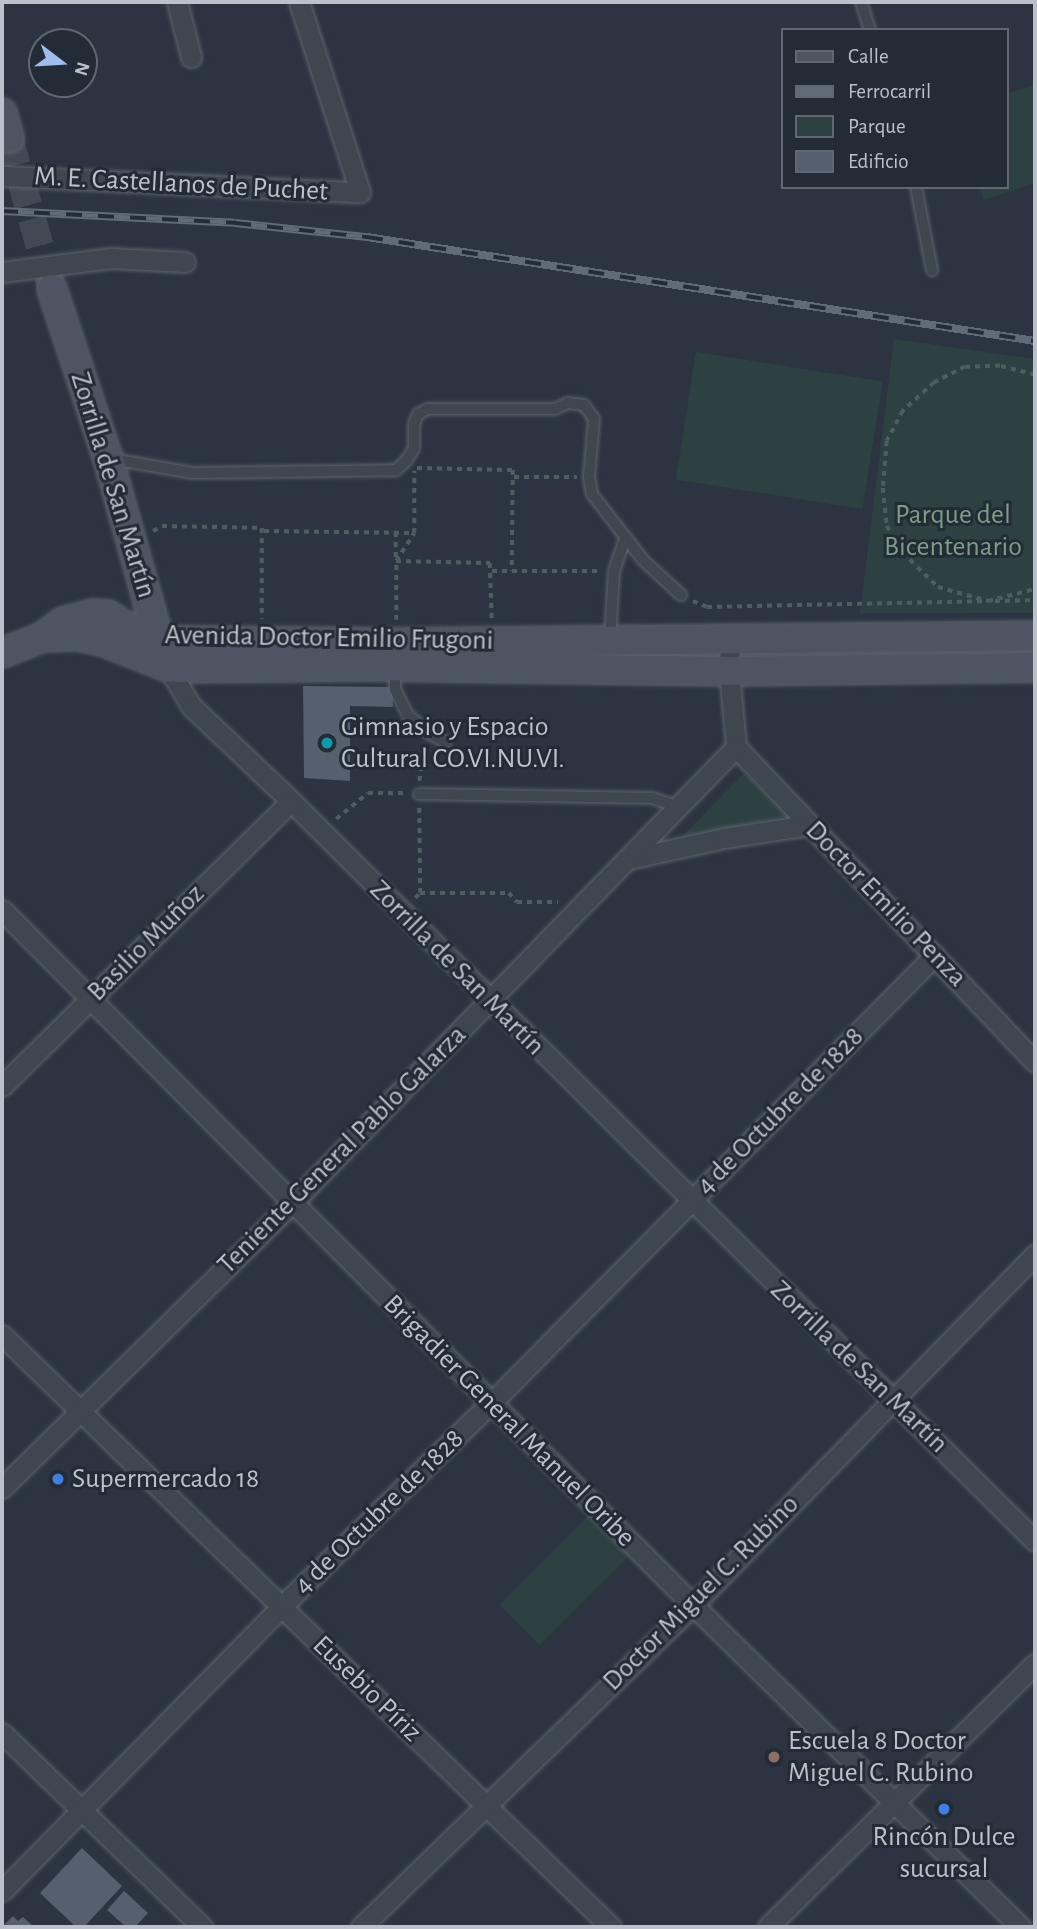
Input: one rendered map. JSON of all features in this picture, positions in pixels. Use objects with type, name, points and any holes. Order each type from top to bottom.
[{"type":"street","points":[[177,2],[191,57]]},
{"type":"street","name":"M. E. Castellanos de Puchet","points":[[2,176],[360,192],[299,2]]},
{"type":"street","points":[[2,272],[111,258],[185,261]]},
{"type":"street","name":"Zorrilla de San Martín","points":[[52,289],[108,458],[158,638],[168,667],[191,706],[291,801],[1035,1541]]},
{"type":"street","points":[[113,618],[127,612],[136,601],[141,575]]},
{"type":"street","name":"Avenida Doctor Emilio Frugoni","points":[[43,637],[64,622],[92,614],[113,618],[158,638],[174,641],[262,642],[395,655],[729,671],[1035,667]]},
{"type":"street","name":"Avenida Doctor Emilio Frugoni","points":[[43,637],[80,636],[102,641],[168,667],[395,655],[491,642],[1035,636]]},
{"type":"street","points":[[2,653],[43,637]]},
{"type":"street","points":[[730,641],[729,671],[736,747]]},
{"type":"street","name":"Teniente General Pablo Galarza","points":[[2,1488],[292,1203],[736,747]]},
{"type":"street","name":"Doctor Emilio Penza","points":[[736,747],[1035,1062]]},
{"type":"street","name":"Basilio Muñoz","points":[[2,1086],[291,801]]},
{"type":"street","points":[[629,859],[724,838],[809,825]]},
{"type":"street","name":"Brigadier General Manuel Oribe","points":[[2,910],[693,1605],[1021,1927]]},
{"type":"street","name":"4 de Octubre de 1828","points":[[2,1891],[282,1606],[492,1402],[935,955]]},
{"type":"street","name":"Doctor Miguel C. Rubino","points":[[361,1927],[693,1605],[1035,1254]]},
{"type":"street","name":"Eusebio Píriz","points":[[2,1335],[78,1412],[282,1606],[611,1927]]},
{"type":"street","points":[[768,1927],[1035,1664]]},
{"type":"street","points":[[2,1733],[202,1927]]},
{"type":"lane","points":[[861,2],[869,28]]},
{"type":"lane","points":[[916,189],[932,270]]},
{"type":"lane","points":[[108,458],[193,473],[396,470],[414,448],[414,424],[418,414],[428,409],[555,409],[568,403],[584,405],[594,419],[589,477],[592,494],[643,560],[681,595]]},
{"type":"lane","points":[[610,640],[614,571],[626,537]]},
{"type":"lane","points":[[395,655],[395,689],[407,714],[428,733],[446,742]]},
{"type":"lane","points":[[419,794],[652,798],[680,807]]},
{"type":"path","points":[[1035,375],[1000,366],[965,367],[934,383],[903,411],[887,441],[883,488],[887,526],[903,553],[938,587],[988,601],[1035,589]]},
{"type":"path","points":[[396,561],[414,533],[414,448]]},
{"type":"path","points":[[414,468],[510,469],[513,477],[512,571]]},
{"type":"path","points":[[513,477],[589,477]]},
{"type":"path","points":[[131,538],[142,537],[162,526],[259,526],[264,531],[414,533]]},
{"type":"path","points":[[262,642],[264,531]]},
{"type":"path","points":[[395,655],[396,532]]},
{"type":"path","points":[[396,561],[490,563],[491,642]]},
{"type":"path","points":[[492,571],[614,571]]},
{"type":"path","points":[[681,595],[707,607],[1035,600]]},
{"type":"path","points":[[428,733],[419,794],[420,894],[509,893],[517,902],[588,901]]},
{"type":"path","points":[[321,831],[368,793],[419,794]]},
{"type":"green space","points":[[1035,85],[1035,183],[984,200],[980,189],[1009,189],[1009,93]]},
{"type":"green space","name":"Parque del Bicentenario","points":[[894,339],[1035,359],[1035,613],[860,613]]},
{"type":"green space","points":[[696,352],[883,382],[862,509],[676,479]]},
{"type":"green space","points":[[744,773],[788,816],[679,840]]},
{"type":"green space","points":[[589,1515],[629,1555],[540,1645],[499,1605]]},
{"type":"building","name":"Gimnasio y Espacio Cultural CO.VI.NU.VI.","points":[[303,686],[392,687],[393,707],[350,706],[350,781],[304,778]]},
{"type":"building","points":[[82,1848],[122,1886],[84,1927],[76,1927],[40,1893]]},
{"type":"building","points":[[124,1891],[148,1913],[135,1927],[126,1927],[107,1910]]},
{"type":"building","points":[[13,1916],[18,1921],[23,1917],[34,1927],[2,1927]]},
{"type":"tunnel","points":[[9,138],[52,289]]},
{"type":"railway","points":[[2,211],[235,223],[367,237],[1035,341]]},
{"type":"place","name":"Gimnasio y Espacio Cultural CO.VI.NU.VI.","points":[[327,743]]},
{"type":"place","name":"Supermercado 18","points":[[58,1479]]},
{"type":"place","name":"Escuela 8 Doctor Miguel C. Rubino","points":[[774,1757]]},
{"type":"place","name":"Rincón Dulce sucursal","points":[[944,1809]]}]
